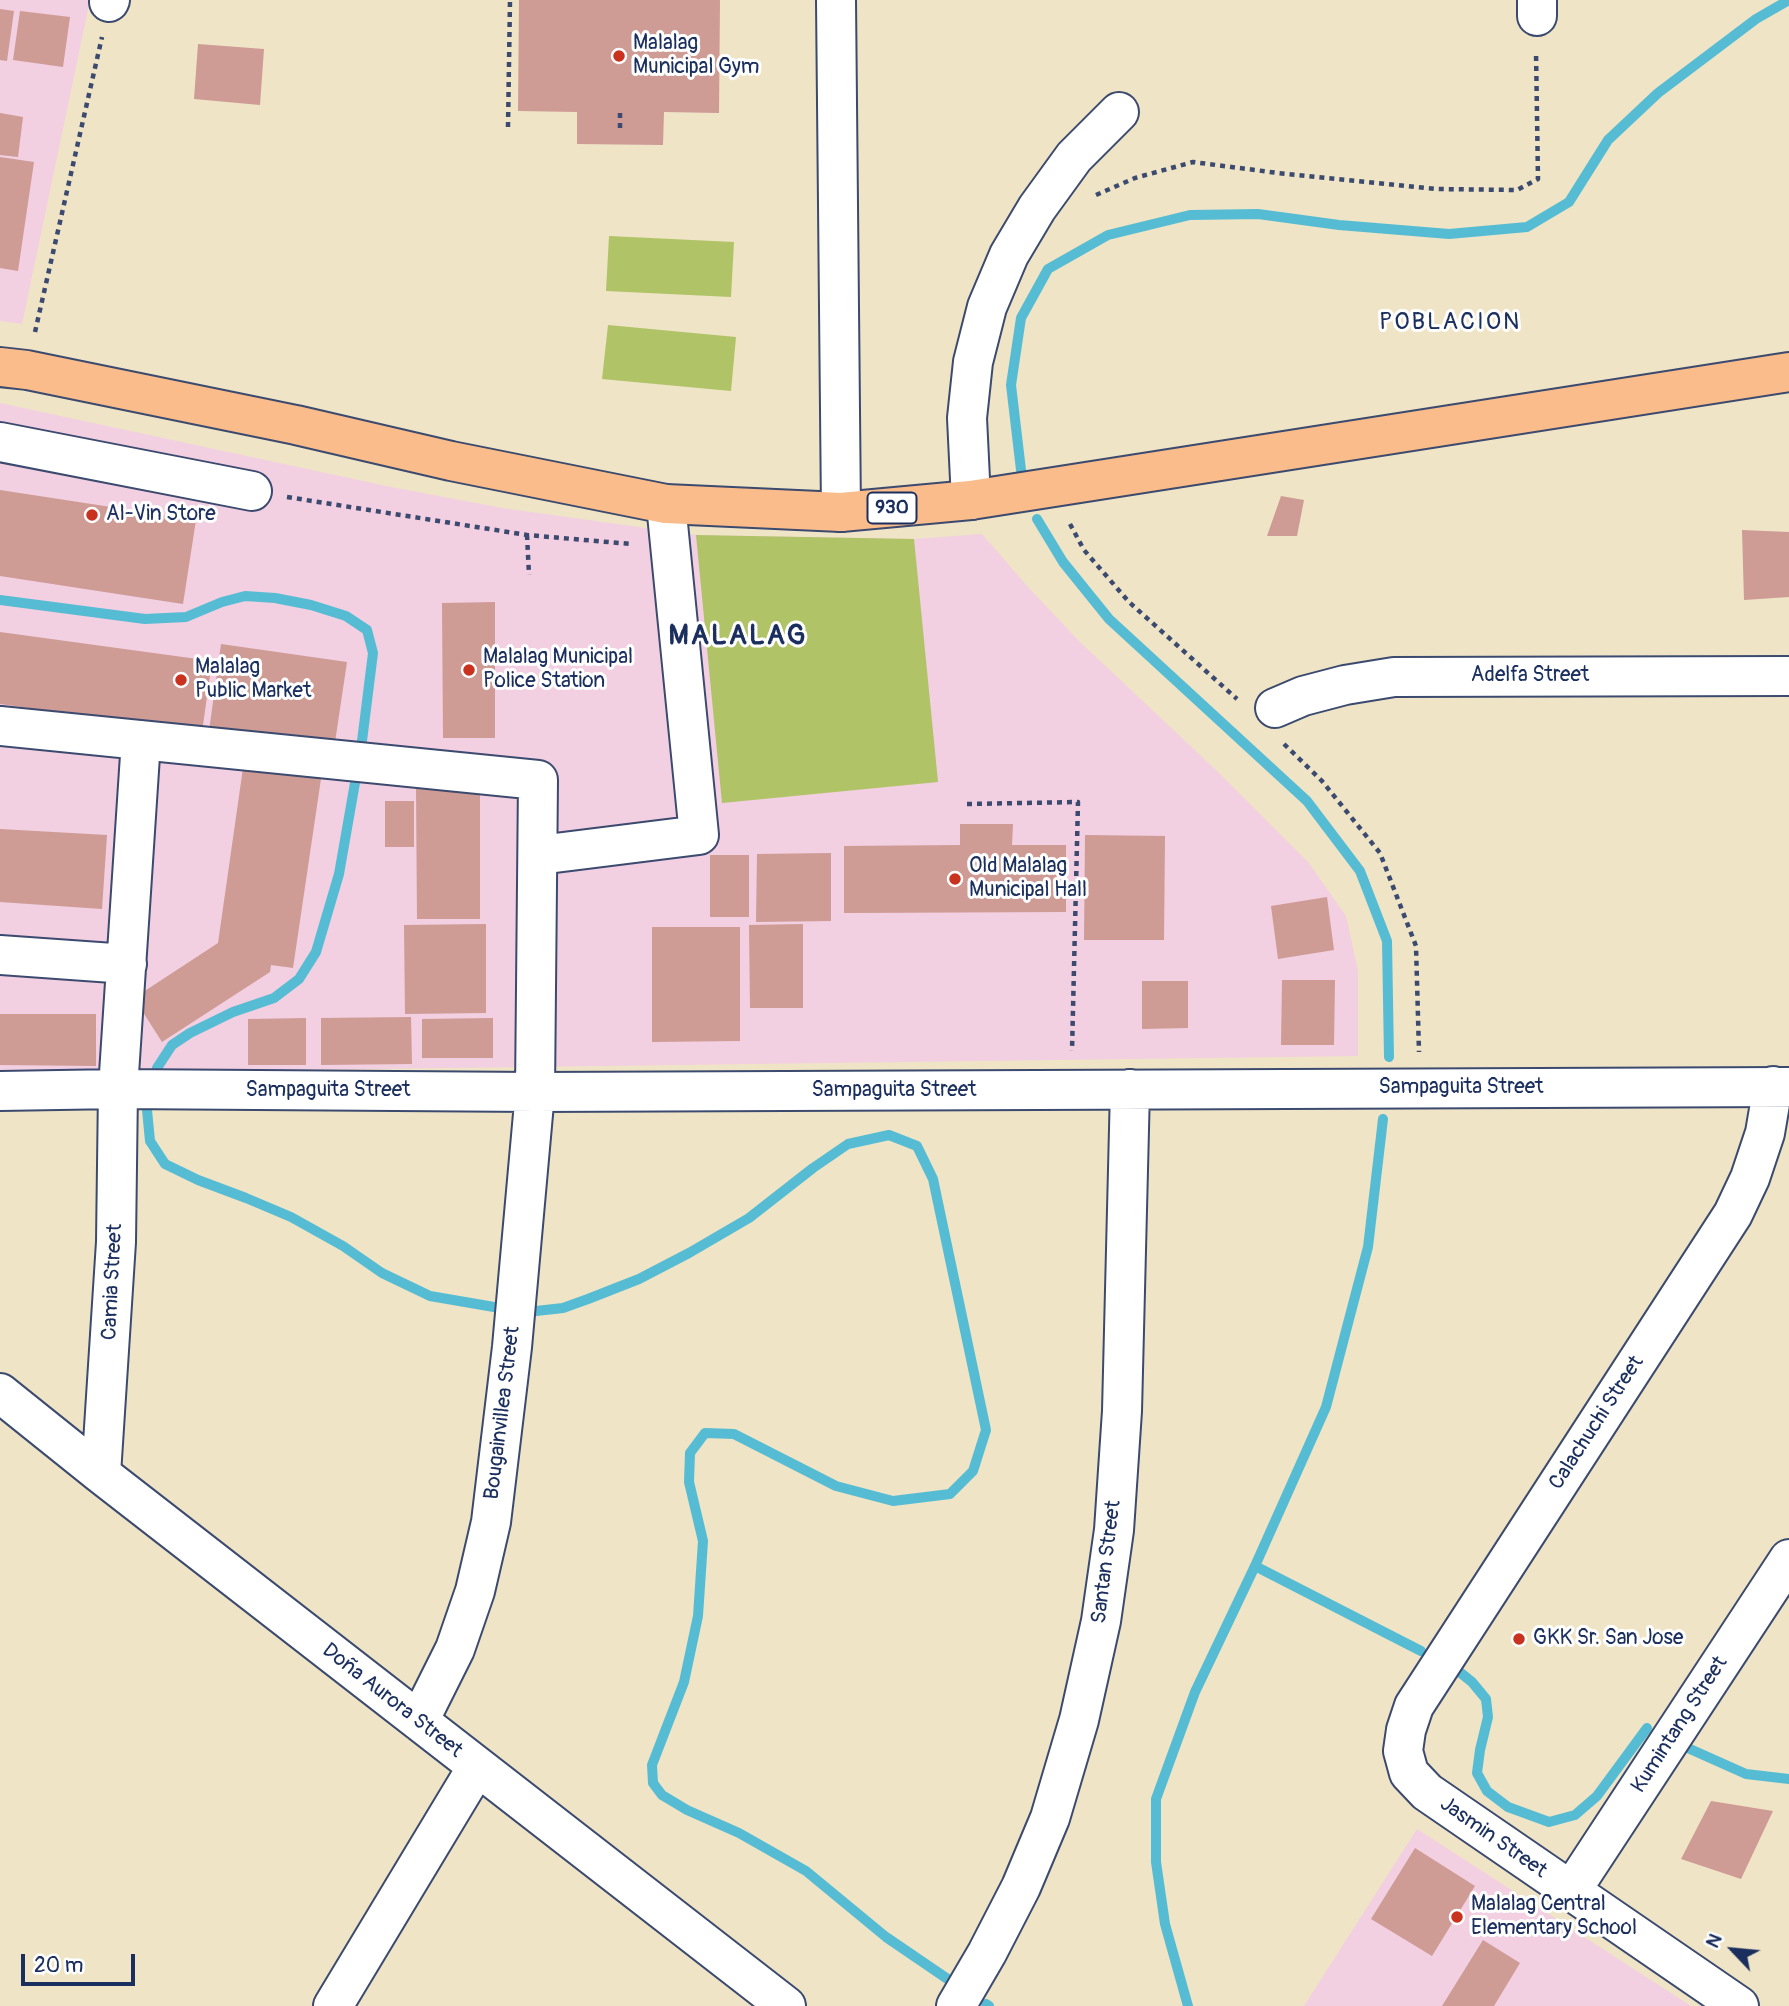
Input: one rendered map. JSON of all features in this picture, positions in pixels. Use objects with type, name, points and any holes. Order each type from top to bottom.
[{"type":"main road","name":"930","points":[[13,368],[666,504],[841,512],[971,500],[1789,372]]},
{"type":"street","points":[[836,0],[841,512]]},
{"type":"street","points":[[971,500],[967,418],[973,362],[986,307],[1009,255],[1037,208],[1074,158],[1118,112]]},
{"type":"street","points":[[0,442],[251,491]]},
{"type":"street","points":[[539,855],[699,835],[666,504]]},
{"type":"street","name":"Adelfa Street","points":[[1266,717],[1303,696],[1345,684],[1394,677],[1789,676]]},
{"type":"street","points":[[0,726],[141,740]]},
{"type":"street","name":"Bougainvillea Street","points":[[141,740],[538,780],[535,1092],[512,1348],[491,1522],[475,1591],[455,1649],[419,1721]]},
{"type":"street","name":"Camia Street","points":[[101,1474],[116,1241],[118,1089],[141,740]]},
{"type":"street","points":[[0,955],[127,964]]},
{"type":"street","name":"Sampaguita Street","points":[[0,1091],[118,1089],[535,1092],[1781,1087]]},
{"type":"street","name":"Calachuchi Street","points":[[1403,1751],[1414,1706],[1732,1214],[1750,1178],[1781,1087]]},
{"type":"street","name":"Santan Street","points":[[956,2006],[1021,1887],[1050,1818],[1079,1720],[1101,1621],[1114,1530],[1122,1411],[1130,1089]]},
{"type":"street","name":"Doña Aurora Street","points":[[0,1393],[786,2006]]},
{"type":"street","name":"Kumintang Street","points":[[1571,1891],[1789,1559]]},
{"type":"street","name":"Jasmin Street","points":[[1403,1751],[1409,1773],[1427,1792],[1739,2006]]},
{"type":"street","points":[[333,2006],[477,1767]]},
{"type":"path","points":[[508,127],[510,0]]},
{"type":"path","points":[[13,368],[110,1]]},
{"type":"path","points":[[1096,195],[1135,178],[1193,162],[1437,189],[1517,190],[1538,179],[1535,71],[1537,8]]},
{"type":"path","points":[[620,112],[620,128]]},
{"type":"path","points":[[1054,486],[1062,509],[1084,550],[1129,602],[1266,717],[1380,853],[1416,946],[1419,1053]]},
{"type":"path","points":[[251,491],[527,535],[671,547]]},
{"type":"path","points":[[527,535],[529,575]]},
{"type":"path","points":[[967,804],[1078,802],[1072,1090]]},
{"type":"shaded area","points":[[0,0],[90,0],[22,324],[0,321]]},
{"type":"shaded area","points":[[0,403],[391,487],[502,508],[696,535],[914,539],[982,534],[1079,641],[1219,773],[1308,862],[1346,916],[1358,971],[1358,1056],[146,1072],[0,1070]]},
{"type":"shaded area","name":"Malalag Central Elementary School","points":[[1417,1829],[1691,2006],[1304,2006]]},
{"type":"green space","points":[[609,236],[734,242],[731,297],[606,291]]},
{"type":"green space","points":[[608,325],[736,337],[731,391],[602,379]]},
{"type":"green space","points":[[696,535],[914,539],[938,782],[722,803]]},
{"type":"building","name":"Malalag Municipal Gym","points":[[519,0],[720,0],[719,113],[664,112],[663,145],[577,144],[577,112],[518,111]]},
{"type":"building","points":[[0,9],[14,11],[7,61],[0,60]]},
{"type":"building","points":[[20,11],[70,17],[63,67],[13,60]]},
{"type":"building","points":[[198,44],[264,49],[260,105],[194,99]]},
{"type":"building","points":[[0,113],[23,117],[18,157],[0,155]]},
{"type":"building","points":[[0,157],[34,162],[18,271],[0,268]]},
{"type":"building","points":[[0,490],[196,520],[183,604],[0,576]]},
{"type":"building","points":[[1281,496],[1304,500],[1297,536],[1267,536]]},
{"type":"building","points":[[1742,530],[1789,532],[1789,597],[1744,600]]},
{"type":"building","name":"Malalag Municipal Police Station","points":[[495,602],[495,738],[443,738],[442,603]]},
{"type":"building","points":[[0,632],[212,661],[202,732],[0,704]]},
{"type":"building","points":[[221,644],[347,662],[334,749],[209,731]]},
{"type":"building","points":[[244,761],[322,772],[293,968],[271,965],[270,972],[162,1042],[134,998],[218,943]]},
{"type":"building","points":[[480,787],[480,919],[417,919],[416,788]]},
{"type":"building","points":[[385,801],[414,801],[414,847],[385,847]]},
{"type":"building","name":"Old Malalag Municipal Hall","points":[[960,824],[1013,824],[1012,845],[1066,845],[1066,912],[844,913],[844,846],[960,845]]},
{"type":"building","points":[[0,829],[107,835],[102,909],[0,902]]},
{"type":"building","points":[[1085,835],[1165,836],[1164,940],[1084,940]]},
{"type":"building","points":[[831,853],[831,921],[756,922],[757,854]]},
{"type":"building","points":[[710,855],[749,855],[749,917],[710,917]]},
{"type":"building","points":[[1327,897],[1334,950],[1278,959],[1271,906]]},
{"type":"building","points":[[486,924],[486,1013],[405,1014],[404,925]]},
{"type":"building","points":[[803,924],[803,1008],[750,1008],[749,925]]},
{"type":"building","points":[[652,927],[740,927],[740,1041],[652,1042]]},
{"type":"building","points":[[1282,980],[1335,980],[1334,1045],[1281,1045]]},
{"type":"building","points":[[1142,981],[1188,981],[1188,1028],[1142,1029]]},
{"type":"building","points":[[0,1014],[96,1014],[96,1066],[0,1065]]},
{"type":"building","points":[[411,1017],[412,1064],[321,1065],[321,1018]]},
{"type":"building","points":[[306,1018],[306,1065],[248,1065],[248,1019]]},
{"type":"building","points":[[493,1018],[493,1058],[422,1058],[422,1019]]},
{"type":"building","points":[[1711,1801],[1773,1811],[1741,1879],[1681,1859]]},
{"type":"building","points":[[1415,1848],[1475,1886],[1432,1956],[1371,1919]]},
{"type":"building","points":[[1483,1940],[1520,1963],[1494,2006],[1442,2006]]},
{"type":"waterway","points":[[1021,470],[1011,385],[1021,318],[1048,269],[1108,235],[1190,215],[1258,214],[1339,225],[1449,234],[1527,227],[1569,202],[1608,140],[1658,93],[1756,19],[1789,0]]},
{"type":"waterway","points":[[1037,519],[1063,562],[1109,619],[1307,801],[1360,871],[1387,941],[1389,1057]]},
{"type":"waterway","points":[[0,600],[145,619],[186,617],[245,596],[311,605],[346,616],[367,630],[373,653],[362,741]]},
{"type":"waterway","points":[[157,1068],[172,1045],[190,1033],[233,1012],[274,998],[299,979],[316,952],[339,874],[356,777]]},
{"type":"waterway","points":[[147,1110],[150,1141],[165,1164],[291,1217],[343,1246],[382,1273],[430,1296],[494,1307]]},
{"type":"waterway","points":[[1188,2006],[1165,1924],[1156,1862],[1156,1799],[1195,1692],[1326,1407],[1368,1247],[1383,1119]]},
{"type":"waterway","points":[[536,1311],[563,1308],[588,1299],[639,1279],[689,1253],[749,1218],[848,1144],[889,1135],[917,1146],[933,1179],[986,1430],[973,1471],[950,1494],[893,1501],[836,1486],[734,1434],[705,1433],[690,1453],[689,1482],[703,1541],[698,1616],[684,1682],[652,1765],[653,1783],[662,1795],[687,1810],[739,1833],[806,1871],[886,1937],[952,1982]]},
{"type":"waterway","points":[[1255,1566],[1421,1651]]},
{"type":"waterway","points":[[1457,1670],[1472,1682],[1486,1699],[1488,1717],[1477,1773],[1487,1791],[1508,1807],[1549,1822],[1575,1815],[1597,1796],[1647,1728]]},
{"type":"waterway","points":[[1690,1749],[1746,1774],[1789,1779]]},
{"type":"place","name":"Malalag Municipal Gym","points":[[619,56]]},
{"type":"place","name":"Al-Vin Store","points":[[92,515]]},
{"type":"place","name":"Malalag Municipal Police Station","points":[[469,670]]},
{"type":"place","name":"Malalag Public Market","points":[[181,680]]},
{"type":"place","name":"Old Malalag Municipal Hall","points":[[955,879]]},
{"type":"place","name":"GKK Sr. San Jose","points":[[1519,1639]]},
{"type":"place","name":"Malalag Central Elementary School","points":[[1457,1917]]},
{"type":"district","name":"POBLACION","points":[[1450,323]]},
{"type":"district","name":"MALALAG","points":[[738,637]]}]
